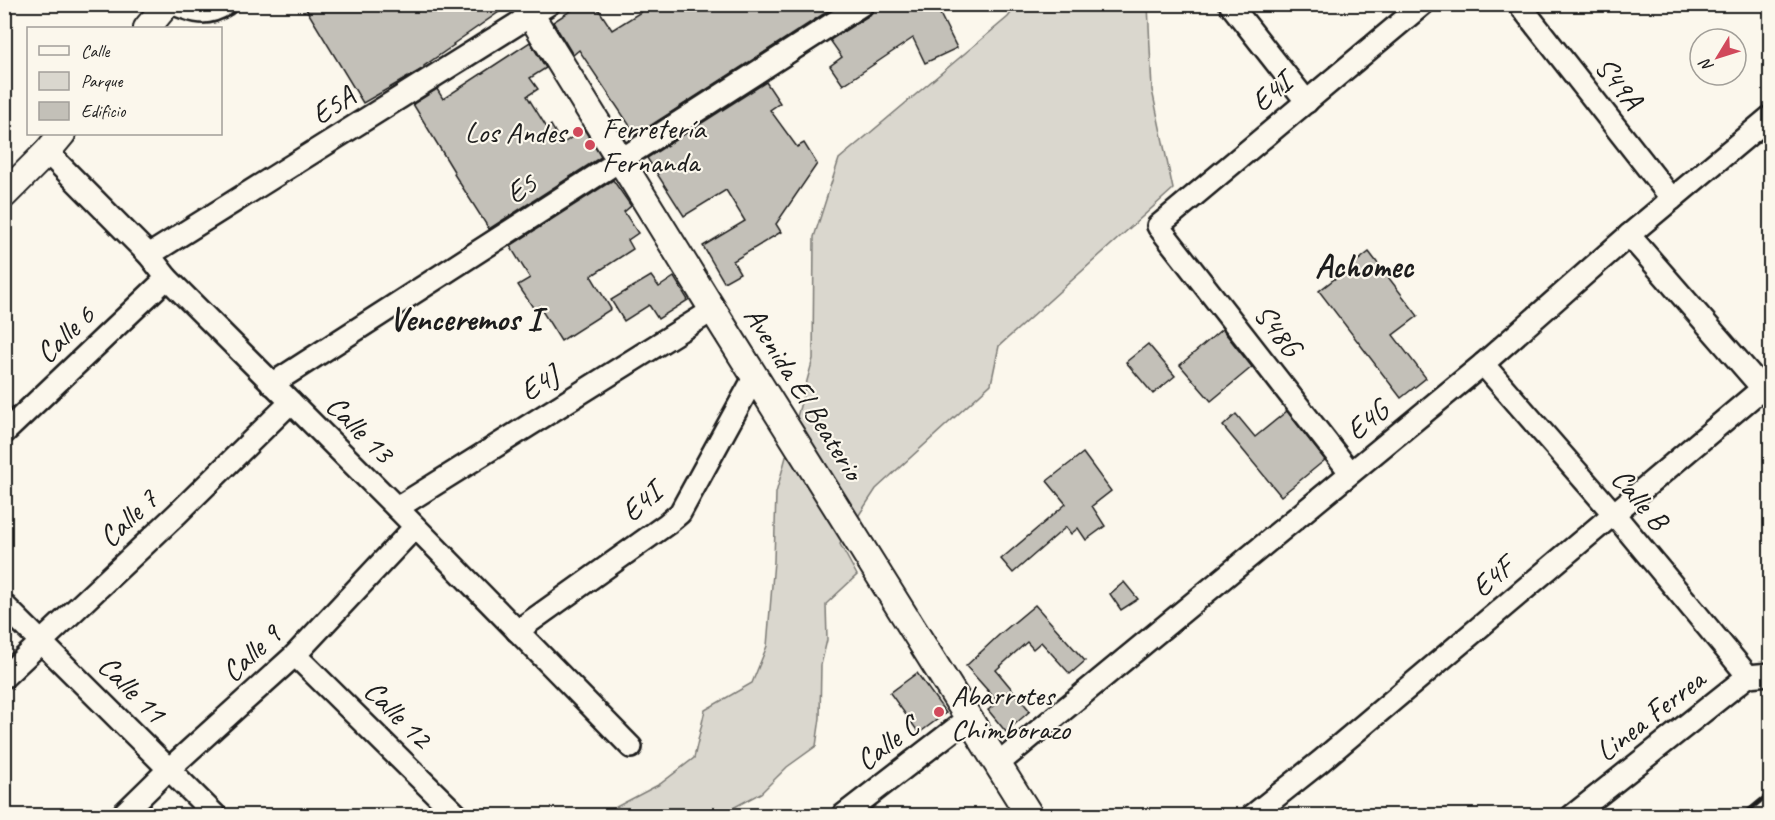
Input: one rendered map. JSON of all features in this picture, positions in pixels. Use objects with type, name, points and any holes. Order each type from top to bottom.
[{"type":"street","points":[[148,27],[167,4]]},
{"type":"street","points":[[174,4],[204,13],[226,4]]},
{"type":"street","name":"E5","points":[[272,384],[863,4]]},
{"type":"street","points":[[1230,4],[1307,102]]},
{"type":"street","name":"E4I","points":[[1158,226],[1423,4]]},
{"type":"street","name":"S49A","points":[[1519,4],[1672,199]]},
{"type":"street","name":"Avenida El Beaterio","points":[[535,8],[621,160],[1030,816]]},
{"type":"street","name":"E5A","points":[[148,255],[535,8]]},
{"type":"street","name":"E4G","points":[[998,764],[1483,364],[1770,117]]},
{"type":"street","points":[[4,195],[54,143]]},
{"type":"street","name":"Calle 13","points":[[54,143],[167,278],[631,747]]},
{"type":"street","name":"S48G","points":[[1158,226],[1350,472]]},
{"type":"street","points":[[1629,236],[1768,389]]},
{"type":"street","name":"Calle 6","points":[[4,434],[167,278]]},
{"type":"street","name":"E4J","points":[[396,508],[713,310]]},
{"type":"street","name":"Calle B","points":[[1483,364],[1613,513],[1748,676]]},
{"type":"street","name":"E4I","points":[[517,631],[680,513],[755,376]]},
{"type":"street","name":"E4F","points":[[1252,816],[1321,761],[1613,513],[1768,389]]},
{"type":"street","name":"Calle 7","points":[[4,676],[291,402]]},
{"type":"street","name":"Calle 9","points":[[121,816],[169,769],[295,655],[415,527]]},
{"type":"street","name":"Calle 11","points":[[4,605],[216,816]]},
{"type":"street","name":"Calle 12","points":[[295,655],[458,816]]},
{"type":"street","name":"Linea Ferrea","points":[[1572,816],[1748,676],[1770,674]]},
{"type":"street","name":"Calle C","points":[[842,816],[969,718]]},
{"type":"green space","points":[[1017,5],[1148,5],[1152,90],[1173,189],[999,346],[991,384],[876,489],[840,544],[857,575],[826,604],[827,640],[821,665],[820,718],[816,746],[787,767],[761,793],[720,815],[610,816],[616,807],[660,784],[694,758],[705,710],[752,683],[767,646],[774,561],[776,493],[813,359],[814,237],[839,159],[1008,17]]},
{"type":"building","points":[[303,4],[509,5],[453,44],[424,68],[363,103]]},
{"type":"building","points":[[581,4],[595,4],[612,30],[641,12],[637,4],[839,4],[636,135],[579,50],[573,55],[553,22]]},
{"type":"building","points":[[876,4],[935,4],[957,48],[925,63],[913,38],[843,85],[830,66],[842,57],[830,40],[870,15]]},
{"type":"building","points":[[530,42],[546,68],[530,78],[538,89],[527,96],[547,128],[551,125],[562,144],[584,129],[601,157],[489,229],[413,104],[437,89],[443,99]]},
{"type":"building","points":[[766,82],[780,103],[770,110],[797,147],[804,143],[817,164],[776,224],[781,232],[733,261],[740,273],[724,282],[703,246],[745,221],[726,190],[684,216],[647,158]]},
{"type":"building","points":[[613,180],[631,206],[624,212],[638,233],[628,240],[633,249],[591,276],[611,309],[561,341],[539,306],[534,309],[518,285],[530,278],[510,246]]},
{"type":"building","points":[[1369,252],[1418,316],[1393,335],[1426,378],[1401,398],[1319,291]]},
{"type":"building","points":[[651,276],[659,287],[674,277],[688,300],[658,319],[649,305],[624,321],[611,300]]},
{"type":"building","points":[[1222,329],[1252,367],[1211,401],[1180,365]]},
{"type":"building","points":[[1148,344],[1175,376],[1153,394],[1126,362]]},
{"type":"building","points":[[1287,411],[1325,460],[1281,496],[1223,426],[1236,414],[1255,437]]},
{"type":"building","points":[[1083,453],[1111,491],[1092,506],[1105,526],[1086,540],[1078,528],[1071,534],[1066,527],[1013,573],[1001,559],[1066,504],[1047,481]]},
{"type":"building","points":[[1124,582],[1138,599],[1121,610],[1110,594]]},
{"type":"building","points":[[1035,605],[1085,661],[1070,674],[1041,642],[1033,649],[1027,642],[996,670],[1030,711],[1006,732],[988,710],[998,702],[966,666]]},
{"type":"building","points":[[917,673],[946,713],[919,733],[890,693]]},
{"type":"railway","points":[[1742,816],[1770,793]]},
{"type":"place","name":"Los Andes","points":[[578,132]]},
{"type":"place","name":"Ferretería Fernanda","points":[[590,145]]},
{"type":"place","name":"Abarrotes Chimborazo","points":[[939,712]]},
{"type":"district","name":"Achomec","points":[[1364,266]]},
{"type":"district","name":"Venceremos I","points":[[465,319]]}]
